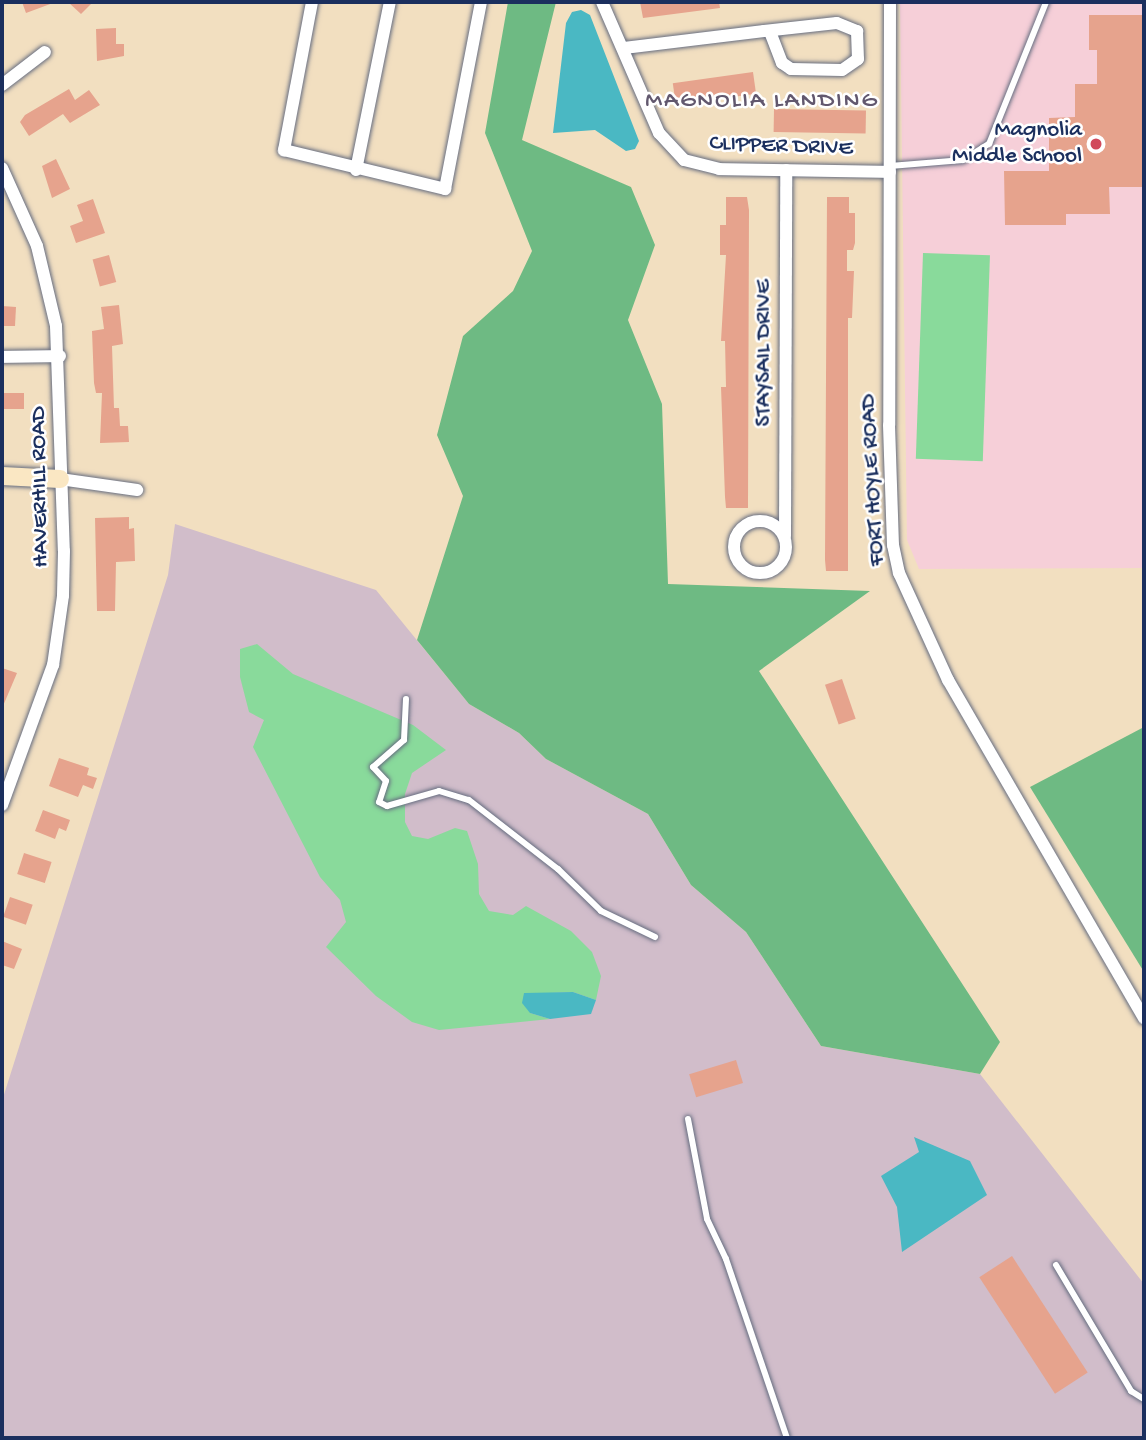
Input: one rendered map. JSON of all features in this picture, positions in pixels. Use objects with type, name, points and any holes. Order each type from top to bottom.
[{"type":"street","points":[[312,2],[284,150],[356,170],[445,189],[481,2]]},
{"type":"street","points":[[356,170],[390,2]]},
{"type":"street","name":"CLIPPER DRIVE","points":[[602,2],[659,133],[673,152],[708,168],[890,169]]},
{"type":"street","name":"FORT HOYLE ROAD","points":[[890,2],[889,425],[893,545],[899,573],[948,680],[1144,1018]]},
{"type":"street","points":[[624,48],[770,31],[850,25],[859,40],[858,60],[842,70],[791,69],[782,63],[770,31]]},
{"type":"street","points":[[2,85],[45,52]]},
{"type":"street","name":"HAVERHILL ROAD","points":[[2,168],[37,246],[60,356],[60,479],[64,551],[59,631],[44,697],[2,805]]},
{"type":"street","name":"STAYSAIL DRIVE","points":[[785,536],[773,524],[755,521],[736,537],[735,555],[746,569],[770,572],[783,561],[785,536],[786,170]]},
{"type":"street","points":[[2,357],[60,356]]},
{"type":"street","points":[[2,476],[60,479],[137,490]]},
{"type":"lane","points":[[890,169],[962,160],[989,144],[1046,2]]},
{"type":"lane","points":[[405,699],[404,740],[397,750],[373,766],[386,781],[379,802],[387,806],[439,791],[469,800],[558,869],[601,911],[655,937]]},
{"type":"lane","points":[[688,1119],[707,1219],[726,1259],[787,1438]]},
{"type":"lane","points":[[1056,1265],[1130,1391],[1144,1399]]},
{"type":"shaded area","points":[[900,2],[1144,2],[1144,568],[919,569],[907,540]]},
{"type":"shaded area","points":[[175,524],[376,590],[469,704],[519,733],[546,759],[648,814],[691,885],[746,932],[821,1046],[980,1074],[1144,1284],[1144,1438],[2,1438],[2,1101],[168,575]]},
{"type":"green space","points":[[508,2],[556,2],[522,140],[631,187],[655,245],[628,320],[662,404],[668,584],[870,591],[759,671],[1000,1042],[980,1074],[821,1046],[746,932],[691,885],[648,814],[546,759],[519,733],[469,704],[417,640],[463,496],[437,435],[463,336],[513,291],[532,251],[485,133]]},
{"type":"green space","points":[[923,253],[990,255],[983,461],[916,459]]},
{"type":"green space","points":[[257,644],[293,674],[413,725],[446,750],[412,773],[405,794],[405,822],[412,836],[428,839],[455,828],[467,831],[478,864],[479,894],[489,911],[513,915],[526,906],[571,931],[592,952],[601,976],[596,1000],[573,992],[551,993],[530,1013],[550,1019],[439,1030],[412,1022],[376,996],[326,947],[346,922],[340,900],[320,877],[253,747],[264,720],[249,712],[240,677],[240,649]]},
{"type":"green space","points":[[1144,727],[1144,972],[1030,787]]},
{"type":"water","points":[[581,10],[590,15],[639,141],[635,149],[626,151],[595,130],[553,133],[566,23],[572,12]]},
{"type":"water","points":[[573,992],[596,1000],[591,1014],[550,1019],[530,1013],[522,1003],[524,993]]},
{"type":"water","points":[[914,1137],[970,1161],[987,1195],[902,1252],[897,1207],[881,1176],[919,1152]]},
{"type":"building","points":[[22,2],[53,2],[53,3],[26,13]]},
{"type":"building","points":[[68,2],[93,2],[81,14]]},
{"type":"building","points":[[640,2],[719,2],[720,8],[643,18]]},
{"type":"building","name":"Magnolia Middle School","points":[[1089,15],[1144,15],[1144,187],[1109,187],[1110,214],[1066,214],[1066,225],[1005,225],[1004,171],[1049,171],[1049,118],[1075,117],[1075,84],[1097,84],[1097,50],[1089,50]]},
{"type":"building","points":[[116,28],[116,44],[124,44],[124,56],[97,61],[96,29]]},
{"type":"building","points":[[753,72],[756,94],[676,105],[673,83]]},
{"type":"building","points":[[69,89],[75,100],[89,90],[100,105],[70,123],[63,114],[29,136],[20,122],[25,115]]},
{"type":"building","points":[[774,109],[866,111],[866,134],[774,132]]},
{"type":"building","points":[[56,159],[70,189],[52,198],[42,166]]},
{"type":"building","points":[[726,197],[747,197],[749,210],[748,508],[726,508],[725,497],[721,387],[726,387],[725,341],[721,341],[726,255],[720,255],[720,225],[726,225]]},
{"type":"building","points":[[827,197],[849,197],[849,213],[855,213],[855,243],[853,250],[847,250],[847,271],[854,271],[852,318],[848,318],[848,571],[826,571],[825,560]]},
{"type":"building","points":[[93,199],[105,233],[76,243],[70,226],[83,221],[77,205]]},
{"type":"building","points":[[109,255],[116,282],[100,286],[93,259]]},
{"type":"building","points":[[119,305],[123,344],[112,346],[114,408],[119,408],[120,426],[128,426],[129,442],[100,443],[102,393],[96,393],[94,383],[92,331],[104,329],[101,307]]},
{"type":"building","points":[[2,306],[16,307],[15,326],[3,326]]},
{"type":"building","points":[[2,393],[24,393],[24,409],[2,409]]},
{"type":"building","points":[[129,517],[129,529],[134,528],[135,561],[116,562],[115,611],[97,611],[95,518]]},
{"type":"building","points":[[2,668],[17,673],[3,706],[2,706]]},
{"type":"building","points":[[842,679],[856,719],[839,725],[825,685]]},
{"type":"building","points":[[59,758],[89,768],[87,775],[97,778],[93,789],[83,785],[78,797],[49,786]]},
{"type":"building","points":[[43,810],[70,820],[66,831],[59,828],[55,839],[35,831]]},
{"type":"building","points":[[24,853],[52,862],[45,883],[17,874]]},
{"type":"building","points":[[10,897],[33,905],[26,925],[3,917]]},
{"type":"building","points":[[2,941],[22,949],[14,969],[2,965]]},
{"type":"building","points":[[736,1060],[743,1083],[696,1097],[689,1074]]},
{"type":"building","points":[[1012,1256],[1088,1373],[1055,1394],[979,1277]]},
{"type":"place","name":"Magnolia Middle School","points":[[1096,144]]},
{"type":"district","name":"MAGNOLIA LANDING","points":[[762,102]]}]
